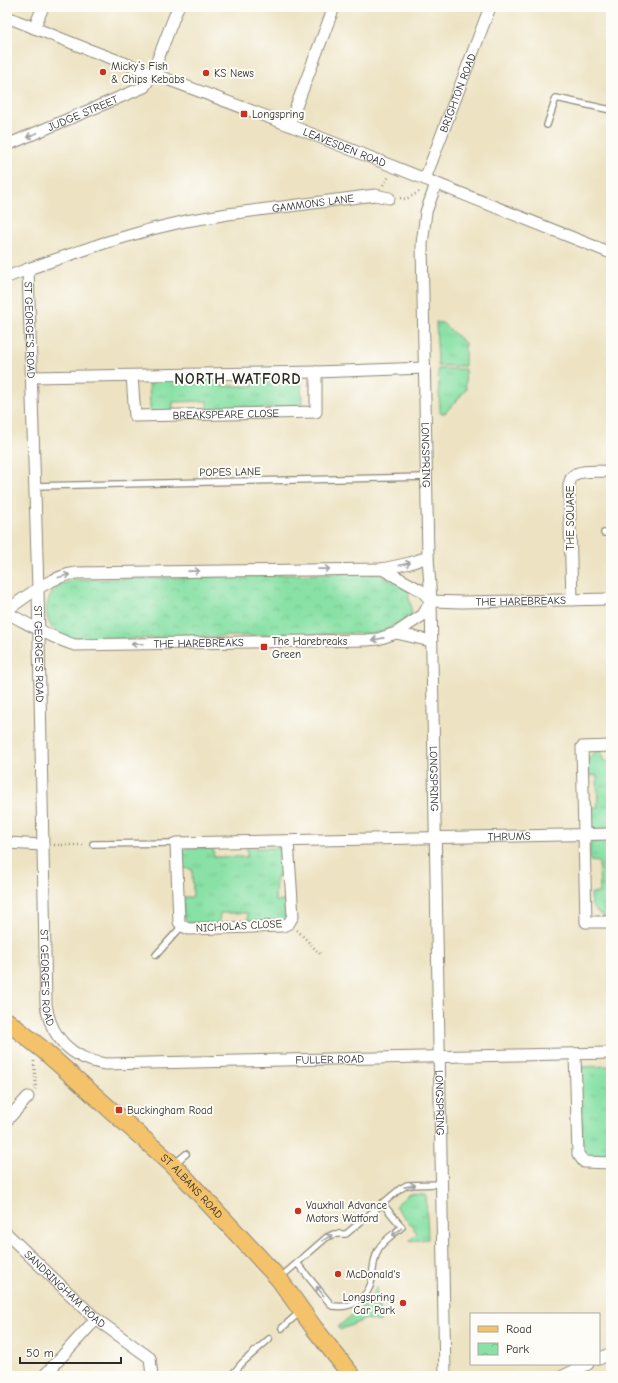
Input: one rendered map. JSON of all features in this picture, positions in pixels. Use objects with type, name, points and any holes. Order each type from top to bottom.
[{"type":"main road","name":"ST ALBANS ROAD","points":[[7,1021],[42,1049],[173,1165],[279,1278],[352,1376]]},
{"type":"street","points":[[34,28],[43,7]]},
{"type":"street","points":[[290,126],[334,7]]},
{"type":"street","name":"BRIGHTON ROAD","points":[[425,179],[490,7]]},
{"type":"street","name":"JUDGE STREET","points":[[7,145],[140,89],[147,83],[152,74],[175,8]]},
{"type":"street","name":"LEAVESDEN ROAD","points":[[7,17],[436,184]]},
{"type":"street","points":[[436,184],[611,253]]},
{"type":"street","name":"LONGSPRING","points":[[436,184],[426,212],[422,244],[428,557],[431,601],[446,1376]]},
{"type":"street","name":"GAMMONS LANE","points":[[7,278],[28,269],[111,241],[186,221],[228,214],[375,195],[389,198]]},
{"type":"street","name":"ST GEORGE'S ROAD","points":[[28,269],[38,589],[46,1004],[50,1022],[57,1036]]},
{"type":"street","points":[[32,377],[316,372],[425,368]]},
{"type":"street","name":"BREAKSPEARE CLOSE","points":[[132,376],[135,416],[316,412],[316,372]]},
{"type":"street","name":"THE SQUARE","points":[[572,600],[570,480],[572,476],[581,472],[611,471]]},
{"type":"street","points":[[7,610],[53,579],[76,573],[382,569],[410,563],[428,557]]},
{"type":"street","points":[[382,569],[422,591],[431,601]]},
{"type":"street","name":"THE HAREBREAKS","points":[[7,613],[38,630],[66,642],[75,644],[367,640],[378,639],[396,633],[423,615],[431,601],[460,602],[611,599]]},
{"type":"street","points":[[396,633],[431,641]]},
{"type":"street","points":[[611,746],[582,748],[586,922],[611,922]]},
{"type":"street","name":"THRUMS","points":[[435,837],[611,834]]},
{"type":"street","points":[[176,843],[435,837]]},
{"type":"street","name":"NICHOLAS CLOSE","points":[[176,843],[179,922],[182,926],[189,929],[283,926],[289,923],[293,916],[288,841]]},
{"type":"street","points":[[7,843],[43,845]]},
{"type":"street","name":"FULLER ROAD","points":[[57,1036],[78,1055],[95,1062],[105,1064],[611,1053]]},
{"type":"street","points":[[575,1054],[578,1154],[584,1162],[611,1163]]},
{"type":"street","points":[[7,1120],[28,1097]]},
{"type":"street","name":"SANDRINGHAM ROAD","points":[[7,1234],[96,1319],[150,1358],[152,1376]]},
{"type":"street","points":[[44,1376],[96,1319]]},
{"type":"street","points":[[600,1358],[611,1353]]},
{"type":"street","points":[[563,1376],[586,1365]]},
{"type":"lane","points":[[547,124],[556,98],[611,110]]},
{"type":"lane","name":"POPES LANE","points":[[34,486],[427,477]]},
{"type":"lane","points":[[604,533],[611,533]]},
{"type":"lane","points":[[93,844],[176,843]]},
{"type":"lane","points":[[156,955],[182,926]]},
{"type":"lane","points":[[173,1165],[186,1154]]},
{"type":"lane","points":[[279,1278],[327,1237],[334,1234],[346,1234],[382,1202],[400,1189],[408,1185],[442,1184]]},
{"type":"lane","points":[[297,1263],[332,1306],[346,1307],[364,1297],[370,1289],[373,1265],[379,1248],[402,1227],[382,1202]]},
{"type":"lane","points":[[282,1328],[302,1310]]},
{"type":"lane","points":[[231,1376],[242,1363],[269,1339]]},
{"type":"path","points":[[389,198],[406,199],[436,184]]},
{"type":"path","points":[[43,845],[93,844]]},
{"type":"path","points":[[289,923],[320,954]]},
{"type":"path","points":[[28,1097],[36,1088],[34,1060],[42,1049]]},
{"type":"green space","points":[[436,322],[442,323],[465,343],[465,366],[438,366]]},
{"type":"green space","points":[[438,369],[465,369],[466,390],[445,413],[440,413]]},
{"type":"green space","points":[[300,375],[302,407],[207,411],[207,401],[173,402],[173,412],[152,413],[150,409],[149,381],[220,377],[221,386],[254,386],[254,376]]},
{"type":"green space","points":[[366,573],[381,575],[408,590],[412,615],[386,630],[376,633],[75,640],[62,636],[55,631],[48,620],[47,614],[48,600],[51,594],[61,585],[72,580]]},
{"type":"green space","points":[[602,750],[603,761],[611,761],[611,829],[597,830],[593,828],[589,808],[598,807],[597,776],[588,775],[588,759],[595,751]]},
{"type":"green space","points":[[611,838],[611,908],[604,909],[604,919],[591,905],[591,893],[600,893],[599,862],[590,861],[590,842],[593,840]]},
{"type":"green space","points":[[186,848],[213,848],[214,857],[247,857],[247,848],[282,848],[285,852],[285,877],[276,877],[275,901],[285,901],[285,918],[281,923],[248,923],[248,913],[220,913],[219,923],[189,923],[184,918],[183,897],[193,897],[192,869],[183,868],[182,852]]},
{"type":"green space","points":[[611,1066],[611,1160],[583,1156],[579,1067]]},
{"type":"green space","points":[[409,1194],[426,1195],[428,1239],[409,1241],[417,1233],[395,1206]]},
{"type":"green space","points":[[377,1287],[380,1322],[366,1319],[340,1330],[338,1327],[367,1302]]},
{"type":"place","name":"Micky’s Fish & Chips Kebabs","points":[[103,72]]},
{"type":"place","name":"KS News","points":[[206,73]]},
{"type":"place","name":"Longspring","points":[[244,114]]},
{"type":"place","name":"The Harebreaks Green","points":[[264,647]]},
{"type":"place","name":"Buckingham Road","points":[[119,1110]]},
{"type":"place","name":"Vauxhall Advance Motors Watford","points":[[298,1211]]},
{"type":"place","name":"McDonald's","points":[[338,1274]]},
{"type":"place","name":"Longspring Car Park","points":[[403,1303]]},
{"type":"district","name":"NORTH WATFORD","points":[[238,379]]}]
